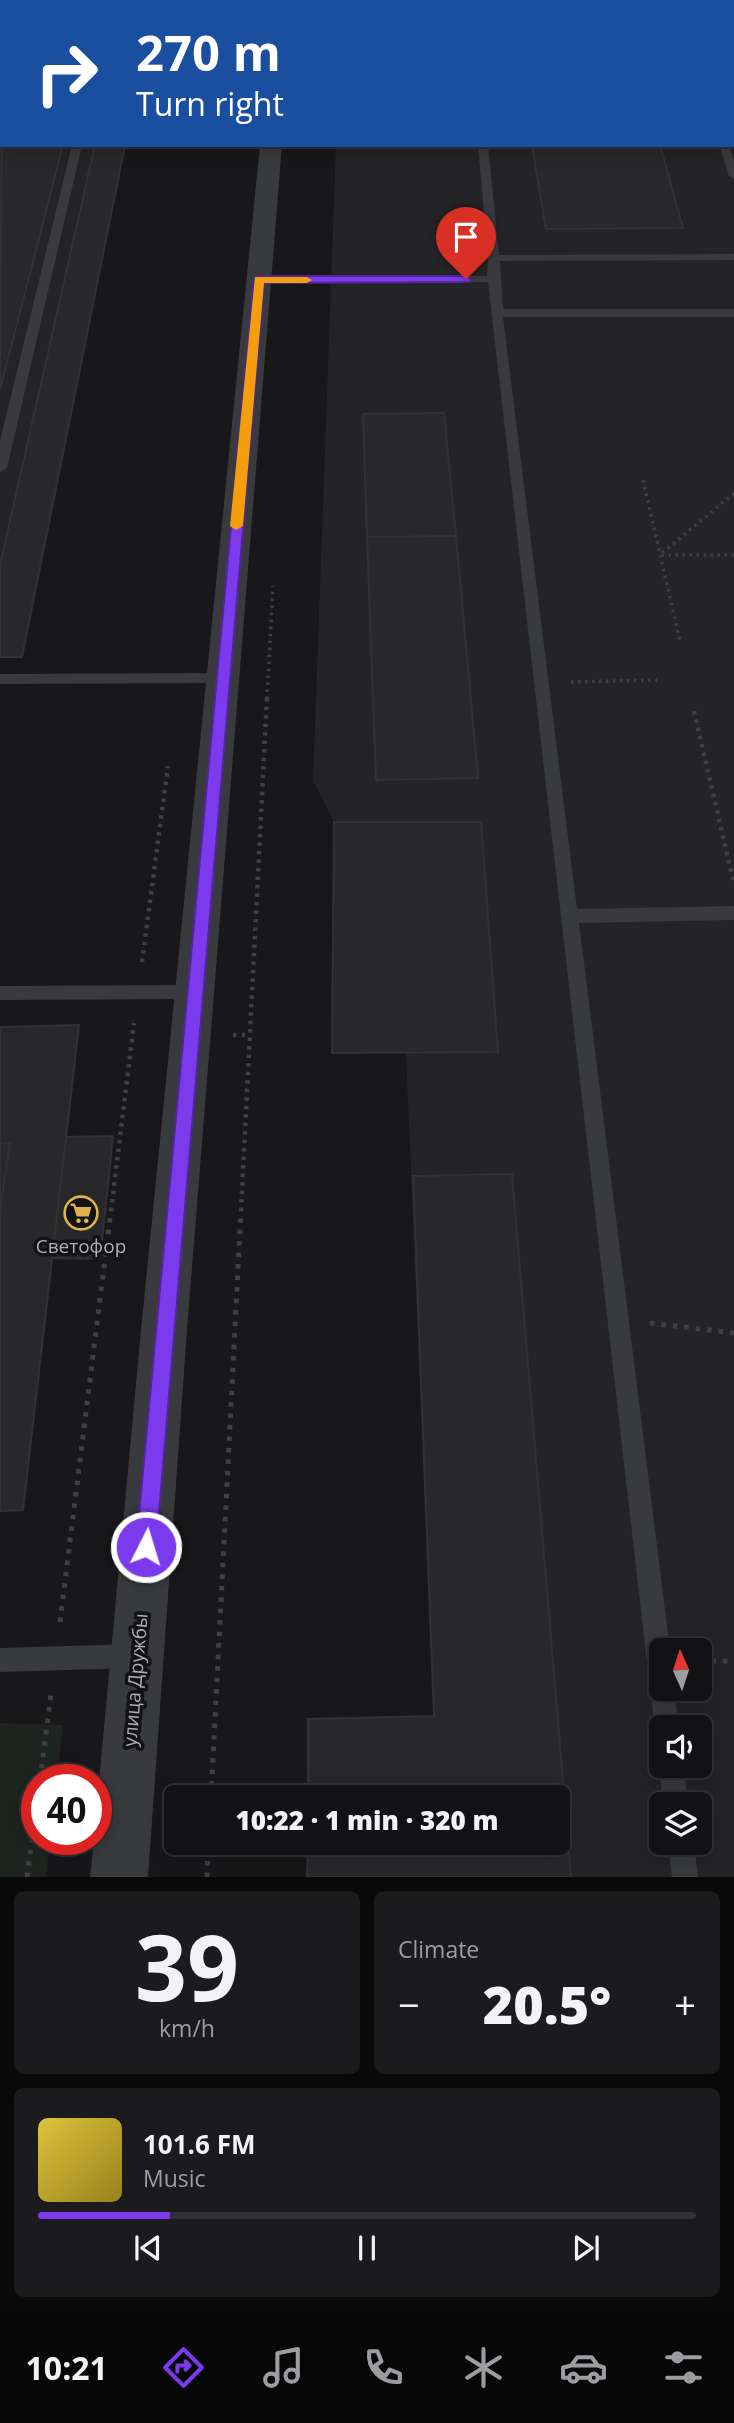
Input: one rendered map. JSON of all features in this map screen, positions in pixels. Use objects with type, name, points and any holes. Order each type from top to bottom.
[{"type":"street","name":"улица Дружбы","points":[[119,1877],[194,992],[271,147]]},
{"type":"lane","points":[[0,468],[76,147]]},
{"type":"lane","points":[[483,147],[494,258],[493,279],[657,1638]]},
{"type":"lane","points":[[725,147],[734,176]]},
{"type":"lane","points":[[494,258],[734,257]]},
{"type":"lane","points":[[259,279],[493,279]]},
{"type":"lane","points":[[497,313],[734,313]]},
{"type":"lane","points":[[0,679],[223,678]]},
{"type":"lane","points":[[569,916],[734,913]]},
{"type":"lane","points":[[0,993],[194,992]]},
{"type":"lane","points":[[0,1660],[137,1656]]},
{"type":"lane","points":[[682,1855],[685,1877]]},
{"type":"path","points":[[643,480],[680,641]]},
{"type":"path","points":[[660,555],[734,494]]},
{"type":"path","points":[[660,555],[734,555]]},
{"type":"path","points":[[212,1785],[274,573]]},
{"type":"path","points":[[541,682],[661,680]]},
{"type":"path","points":[[694,711],[734,885]]},
{"type":"path","points":[[42,1764],[168,766]]},
{"type":"path","points":[[618,1320],[734,1333]]},
{"type":"path","points":[[712,1661],[734,1661]]},
{"type":"path","points":[[27,1877],[30,1855]]},
{"type":"path","points":[[207,1877],[208,1855]]},
{"type":"shaded area","points":[[0,147],[125,147],[22,657],[0,657]]},
{"type":"shaded area","points":[[336,147],[734,147],[734,1877],[307,1877],[308,1855],[570,1855],[570,1785],[308,1785],[308,1719],[434,1716],[406,1053],[332,1053],[334,822],[313,781]]},
{"type":"shaded area","points":[[0,1723],[63,1725],[59,1764],[21,1764],[21,1855],[48,1855],[46,1877],[0,1877]]},
{"type":"building","points":[[2,147],[62,147],[0,390]]},
{"type":"building","points":[[95,147],[125,147],[22,657],[0,657],[0,565]]},
{"type":"building","points":[[532,147],[661,147],[683,228],[546,229]]},
{"type":"building","points":[[444,413],[456,536],[367,537],[363,414]]},
{"type":"building","points":[[456,536],[478,778],[376,780],[367,537]]},
{"type":"building","points":[[334,822],[481,822],[498,1052],[332,1053]]},
{"type":"building","points":[[79,1025],[23,1510],[0,1511],[0,1211],[10,1143],[0,1143],[0,1027]]},
{"type":"building","name":"Светофор","points":[[113,1136],[100,1259],[52,1258],[66,1137]]},
{"type":"building","points":[[0,1143],[10,1143],[0,1211]]},
{"type":"building","points":[[512,1174],[563,1785],[308,1785],[308,1719],[434,1716],[413,1176]]},
{"type":"building","points":[[308,1855],[569,1855],[571,1877],[307,1877]]},
{"type":"slow traffic","points":[[236,526],[259,279],[307,280]]},
{"type":"place","name":"Светофор","points":[[81,1213]]},
{"type":"route","points":[[146,1547],[168,1276],[259,279],[466,279]]}]
